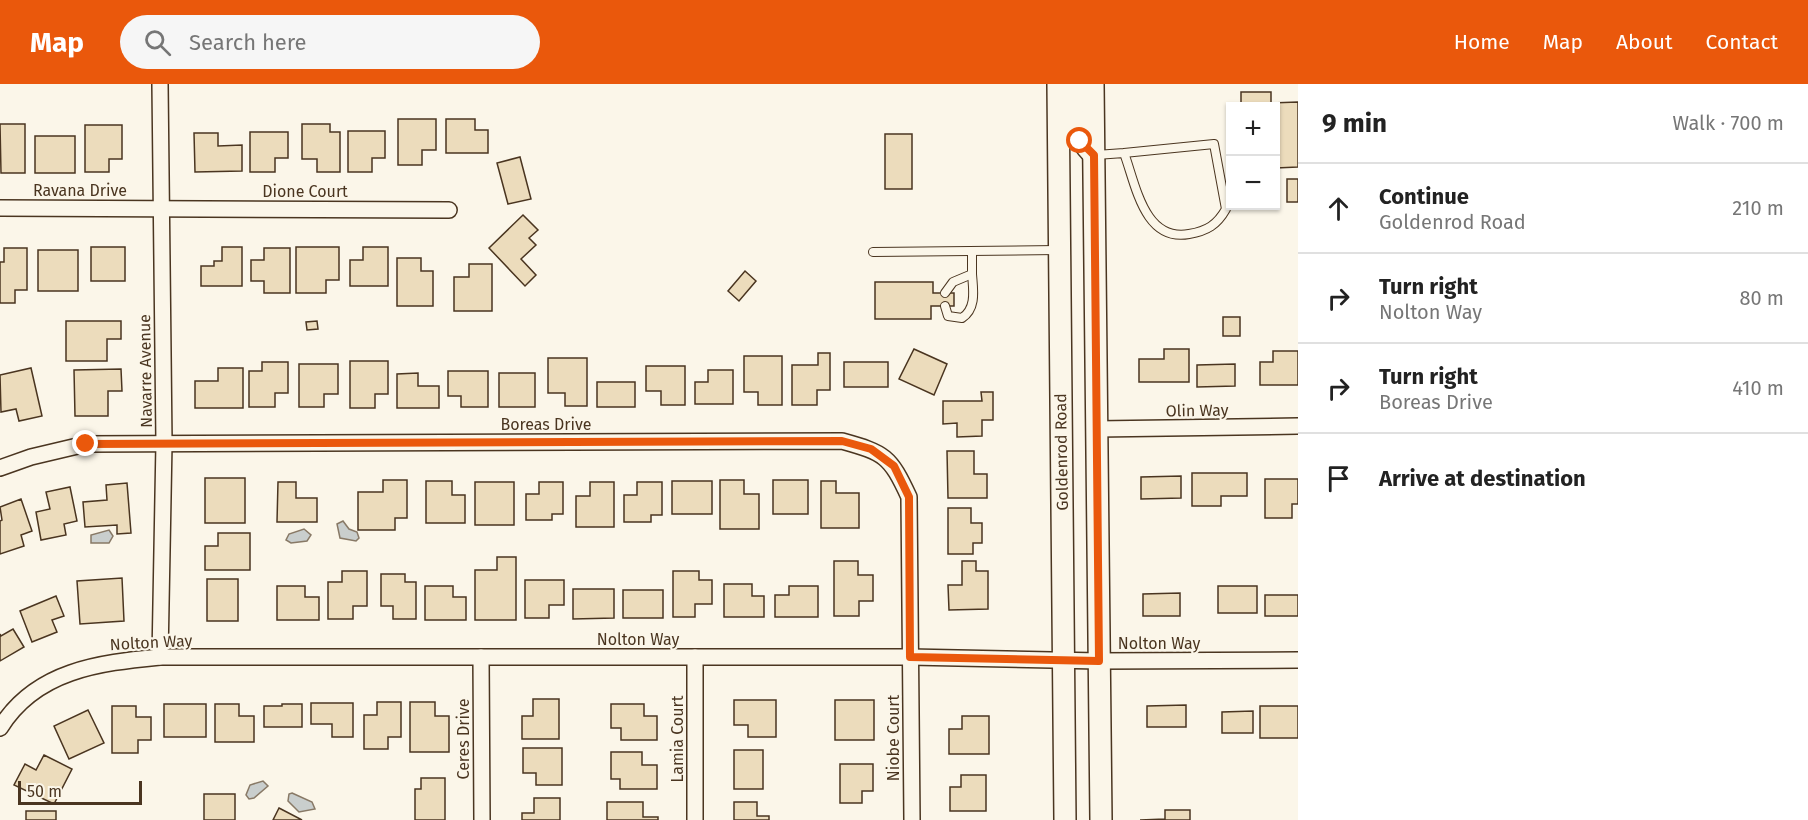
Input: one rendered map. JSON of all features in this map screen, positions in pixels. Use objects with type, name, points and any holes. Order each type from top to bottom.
[{"type":"main road","name":"Goldenrod Road","points":[[1058,84],[1065,820]]},
{"type":"main road","points":[[1073,84],[1073,124],[1080,141],[1094,155]]},
{"type":"main road","points":[[1093,84],[1101,820]]},
{"type":"street","name":"Navarre Avenue","points":[[160,84],[164,443],[160,657]]},
{"type":"street","name":"Ravana Drive","points":[[0,208],[160,208]]},
{"type":"street","name":"Dione Court","points":[[160,208],[449,210]]},
{"type":"street","name":"Olin Way","points":[[1097,429],[1298,426]]},
{"type":"street","name":"Boreas Drive","points":[[0,468],[31,457],[86,444],[842,441],[871,449],[894,466],[909,497],[910,657]]},
{"type":"street","name":"Nolton Way","points":[[0,728],[8,715],[50,680],[98,663],[160,657],[910,657],[1099,661],[1298,660]]},
{"type":"street","name":"Ceres Drive","points":[[481,657],[482,820]]},
{"type":"street","name":"Lamia Court","points":[[695,657],[695,820]]},
{"type":"street","name":"Niobe Court","points":[[910,657],[912,820]]},
{"type":"lane","points":[[1094,155],[1214,144],[1226,209],[1218,223],[1203,231],[1184,235],[1164,233],[1148,217],[1124,153]]},
{"type":"lane","points":[[873,252],[1059,250]]},
{"type":"lane","points":[[945,306],[948,316],[962,318],[968,314],[973,304],[972,252]]},
{"type":"lane","points":[[945,293],[953,282],[972,274]]},
{"type":"shaded area","points":[[343,521],[349,529],[357,532],[359,538],[356,541],[340,538],[337,524]]},
{"type":"shaded area","points":[[304,529],[311,535],[307,541],[291,543],[286,540],[289,534]]},
{"type":"shaded area","points":[[109,530],[113,536],[109,543],[91,543],[91,535]]},
{"type":"shaded area","points":[[263,781],[268,786],[254,798],[249,799],[246,795],[250,785]]},
{"type":"shaded area","points":[[292,793],[312,802],[315,809],[299,812],[288,801],[289,794]]},
{"type":"building","points":[[1241,92],[1271,92],[1271,102],[1241,102]]},
{"type":"building","points":[[1298,102],[1298,167],[1280,168],[1280,103]]},
{"type":"building","points":[[398,119],[436,119],[436,150],[422,150],[422,165],[398,165]]},
{"type":"building","points":[[446,119],[475,119],[475,130],[488,130],[488,153],[446,153]]},
{"type":"building","points":[[0,124],[25,124],[25,173],[1,173]]},
{"type":"building","points":[[302,124],[330,124],[330,132],[340,132],[340,172],[317,172],[317,159],[302,159]]},
{"type":"building","points":[[85,125],[122,125],[122,159],[109,159],[109,172],[85,172]]},
{"type":"building","points":[[348,131],[385,131],[385,158],[372,158],[372,172],[348,172]]},
{"type":"building","points":[[250,132],[288,132],[288,158],[275,158],[275,172],[250,172]]},
{"type":"building","points":[[194,133],[218,133],[218,146],[242,145],[242,171],[195,172]]},
{"type":"building","points":[[885,134],[912,134],[912,189],[885,189]]},
{"type":"building","points":[[35,136],[75,136],[75,173],[35,173]]},
{"type":"building","points":[[520,157],[531,199],[508,204],[497,163]]},
{"type":"building","points":[[1287,179],[1298,179],[1298,202],[1287,202]]},
{"type":"building","points":[[523,215],[538,230],[529,238],[536,245],[521,259],[536,275],[525,286],[489,248]]},
{"type":"building","points":[[91,247],[125,247],[125,281],[91,281]]},
{"type":"building","points":[[222,247],[242,247],[242,286],[201,286],[201,266],[214,266],[214,261],[222,261]]},
{"type":"building","points":[[296,247],[339,247],[339,280],[326,280],[326,293],[296,293]]},
{"type":"building","points":[[363,247],[388,247],[388,286],[350,286],[350,260],[363,260]]},
{"type":"building","points":[[4,248],[27,248],[27,290],[15,290],[15,303],[0,303],[0,262],[4,262]]},
{"type":"building","points":[[264,248],[290,248],[290,293],[264,293],[264,281],[251,281],[251,260],[264,260]]},
{"type":"building","points":[[38,250],[78,250],[78,291],[38,291]]},
{"type":"building","points":[[397,258],[421,258],[421,271],[433,271],[433,306],[397,306]]},
{"type":"building","points":[[469,264],[492,264],[492,311],[454,311],[454,277],[469,277]]},
{"type":"building","points":[[745,271],[756,281],[739,301],[728,291]]},
{"type":"building","points":[[875,282],[933,282],[933,293],[954,293],[954,306],[931,306],[931,319],[875,319]]},
{"type":"building","points":[[1223,317],[1240,317],[1240,336],[1223,336]]},
{"type":"building","points":[[66,321],[121,321],[121,339],[107,339],[107,361],[66,361]]},
{"type":"building","points":[[317,321],[318,329],[307,330],[306,322]]},
{"type":"building","points":[[914,349],[947,364],[934,395],[899,379]]},
{"type":"building","points":[[1164,349],[1189,349],[1189,382],[1139,382],[1139,359],[1164,359]]},
{"type":"building","points":[[1273,351],[1298,351],[1298,385],[1260,385],[1260,362],[1273,362]]},
{"type":"building","points":[[818,353],[830,353],[830,390],[817,390],[817,405],[792,405],[792,365],[818,365]]},
{"type":"building","points":[[744,356],[782,356],[782,405],[758,405],[758,392],[744,392]]},
{"type":"building","points":[[548,358],[587,358],[587,406],[565,406],[565,393],[548,393]]},
{"type":"building","points":[[350,361],[388,361],[388,394],[375,394],[375,408],[350,408]]},
{"type":"building","points":[[262,362],[288,362],[288,393],[275,393],[275,407],[249,407],[249,371],[262,371]]},
{"type":"building","points":[[844,362],[888,362],[888,387],[844,387]]},
{"type":"building","points":[[299,364],[338,364],[338,394],[324,394],[324,407],[299,407]]},
{"type":"building","points":[[1235,364],[1235,386],[1197,387],[1197,365]]},
{"type":"building","points":[[646,366],[685,366],[685,405],[661,405],[661,391],[646,391]]},
{"type":"building","points":[[31,368],[42,416],[19,421],[16,409],[1,412],[0,375]]},
{"type":"building","points":[[218,368],[243,368],[243,408],[195,408],[195,381],[218,381]]},
{"type":"building","points":[[121,369],[122,391],[108,391],[108,416],[75,416],[74,370]]},
{"type":"building","points":[[708,370],[733,370],[733,404],[695,404],[695,382],[708,382]]},
{"type":"building","points":[[448,371],[488,371],[488,407],[461,407],[461,396],[448,396]]},
{"type":"building","points":[[418,373],[418,386],[439,386],[439,408],[397,408],[397,374]]},
{"type":"building","points":[[499,373],[535,373],[535,407],[499,407]]},
{"type":"building","points":[[597,382],[635,382],[635,407],[597,407]]},
{"type":"building","points":[[981,392],[993,392],[993,420],[982,420],[982,436],[957,437],[957,423],[943,424],[943,401],[982,401]]},
{"type":"building","points":[[947,451],[974,451],[974,474],[987,474],[987,498],[948,498]]},
{"type":"building","points":[[1192,473],[1247,473],[1247,496],[1221,496],[1221,506],[1192,506]]},
{"type":"building","points":[[1181,476],[1181,498],[1141,499],[1141,477]]},
{"type":"building","points":[[205,478],[245,478],[245,523],[205,523]]},
{"type":"building","points":[[1265,479],[1298,479],[1298,504],[1292,504],[1292,518],[1265,518]]},
{"type":"building","points":[[383,480],[407,480],[407,518],[395,518],[395,530],[358,530],[358,492],[383,492]]},
{"type":"building","points":[[720,480],[744,480],[744,494],[759,494],[759,529],[720,529]]},
{"type":"building","points":[[773,480],[808,480],[808,514],[773,514]]},
{"type":"building","points":[[426,481],[452,481],[452,495],[465,495],[465,523],[426,523]]},
{"type":"building","points":[[672,481],[712,481],[712,514],[672,514]]},
{"type":"building","points":[[821,481],[836,481],[836,493],[859,493],[859,528],[821,528]]},
{"type":"building","points":[[278,482],[296,482],[296,498],[317,498],[317,522],[277,522]]},
{"type":"building","points":[[475,482],[514,482],[514,525],[475,525]]},
{"type":"building","points":[[539,482],[563,482],[563,514],[552,514],[552,520],[526,520],[526,494],[539,494]]},
{"type":"building","points":[[590,482],[614,482],[614,527],[576,527],[576,496],[590,496]]},
{"type":"building","points":[[637,482],[662,482],[662,515],[651,515],[651,522],[624,522],[624,495],[637,495]]},
{"type":"building","points":[[127,483],[131,533],[117,534],[117,525],[85,527],[83,502],[107,500],[106,485]]},
{"type":"building","points":[[70,487],[77,521],[64,524],[66,535],[41,540],[36,512],[50,509],[46,492]]},
{"type":"building","points":[[21,499],[32,531],[21,535],[24,546],[0,554],[0,521],[2,520],[0,507]]},
{"type":"building","points":[[948,508],[971,508],[971,523],[982,523],[982,543],[973,543],[973,554],[948,554]]},
{"type":"building","points":[[218,533],[250,533],[250,570],[205,570],[205,546],[218,546]]},
{"type":"building","points":[[497,557],[516,557],[516,620],[475,620],[475,570],[497,570]]},
{"type":"building","points":[[834,561],[858,561],[858,575],[873,575],[873,601],[859,601],[859,616],[834,616]]},
{"type":"building","points":[[962,561],[976,561],[976,571],[988,571],[988,609],[949,610],[948,585],[962,585]]},
{"type":"building","points":[[342,571],[367,571],[367,606],[353,606],[353,619],[328,619],[328,582],[342,582]]},
{"type":"building","points":[[673,571],[699,571],[699,580],[712,580],[712,604],[695,604],[695,617],[673,617]]},
{"type":"building","points":[[381,574],[405,574],[405,582],[416,582],[416,619],[393,619],[393,606],[381,606]]},
{"type":"building","points":[[122,578],[124,621],[80,624],[77,581]]},
{"type":"building","points":[[207,579],[238,579],[238,621],[207,621]]},
{"type":"building","points":[[525,580],[564,580],[564,605],[549,605],[549,618],[525,618]]},
{"type":"building","points":[[724,584],[752,584],[752,596],[764,596],[764,617],[724,617]]},
{"type":"building","points":[[277,586],[305,586],[305,597],[319,597],[319,620],[277,620]]},
{"type":"building","points":[[425,586],[453,586],[453,597],[466,597],[466,620],[425,620]]},
{"type":"building","points":[[789,586],[818,586],[818,617],[775,617],[775,595],[789,595]]},
{"type":"building","points":[[1218,586],[1257,586],[1257,613],[1218,613]]},
{"type":"building","points":[[573,589],[614,589],[614,618],[573,619]]},
{"type":"building","points":[[623,590],[663,590],[663,618],[623,618]]},
{"type":"building","points":[[1180,593],[1180,616],[1143,616],[1143,594]]},
{"type":"building","points":[[1265,595],[1298,595],[1298,616],[1265,616]]},
{"type":"building","points":[[56,596],[64,616],[52,620],[57,632],[32,642],[20,611]]},
{"type":"building","points":[[13,629],[24,647],[0,661],[0,634],[1,636]]},
{"type":"building","points":[[533,699],[559,699],[559,739],[522,739],[522,716],[533,716]]},
{"type":"building","points":[[734,700],[776,700],[776,737],[748,737],[748,725],[734,725]]},
{"type":"building","points":[[835,700],[874,700],[874,740],[835,740]]},
{"type":"building","points":[[377,702],[401,702],[401,737],[388,737],[388,749],[364,749],[364,715],[377,715]]},
{"type":"building","points":[[410,702],[435,702],[435,716],[449,716],[449,752],[410,752]]},
{"type":"building","points":[[311,703],[353,703],[353,737],[332,737],[332,724],[311,724]]},
{"type":"building","points":[[164,704],[206,704],[206,737],[164,737]]},
{"type":"building","points":[[215,704],[239,704],[239,716],[254,716],[254,742],[215,742]]},
{"type":"building","points":[[282,704],[302,704],[302,727],[264,727],[264,706],[282,706]]},
{"type":"building","points":[[611,704],[644,704],[644,716],[657,716],[657,740],[621,740],[621,728],[611,728]]},
{"type":"building","points":[[1186,705],[1186,727],[1147,727],[1147,706]]},
{"type":"building","points":[[112,706],[136,706],[136,717],[151,717],[151,740],[138,740],[138,753],[112,753]]},
{"type":"building","points":[[1260,706],[1298,706],[1298,738],[1260,738]]},
{"type":"building","points":[[88,710],[104,743],[69,759],[54,726]]},
{"type":"building","points":[[1253,711],[1253,733],[1222,733],[1222,712]]},
{"type":"building","points":[[962,716],[989,716],[989,754],[949,754],[949,729],[962,729]]},
{"type":"building","points":[[523,748],[562,748],[562,785],[536,785],[536,773],[523,773]]},
{"type":"building","points":[[734,750],[763,750],[763,789],[734,789]]},
{"type":"building","points":[[611,752],[642,752],[642,765],[657,765],[657,789],[620,789],[620,779],[611,779]]},
{"type":"building","points":[[44,755],[72,769],[54,804],[14,785],[25,764],[36,770]]},
{"type":"building","points":[[840,764],[873,764],[873,791],[862,791],[862,803],[840,803]]},
{"type":"building","points":[[961,775],[986,775],[986,811],[950,811],[950,787],[961,787]]},
{"type":"building","points":[[421,778],[445,778],[445,820],[415,820],[415,789],[421,789]]},
{"type":"building","points":[[204,794],[235,794],[235,820],[204,820]]},
{"type":"building","points":[[534,798],[560,798],[560,820],[522,820],[522,813],[534,813]]},
{"type":"building","points":[[607,802],[643,802],[643,817],[658,817],[658,820],[607,820]]},
{"type":"building","points":[[734,802],[757,802],[757,816],[769,816],[769,820],[734,820]]},
{"type":"building","points":[[279,808],[302,820],[273,820]]},
{"type":"building","points":[[1165,810],[1190,810],[1190,820],[1140,820],[1165,819]]},
{"type":"building","points":[[26,811],[56,811],[56,820],[26,820]]},
{"type":"route","points":[[86,444],[842,441],[871,449],[894,466],[909,497],[910,657],[1099,661],[1094,155],[1080,141]]}]
